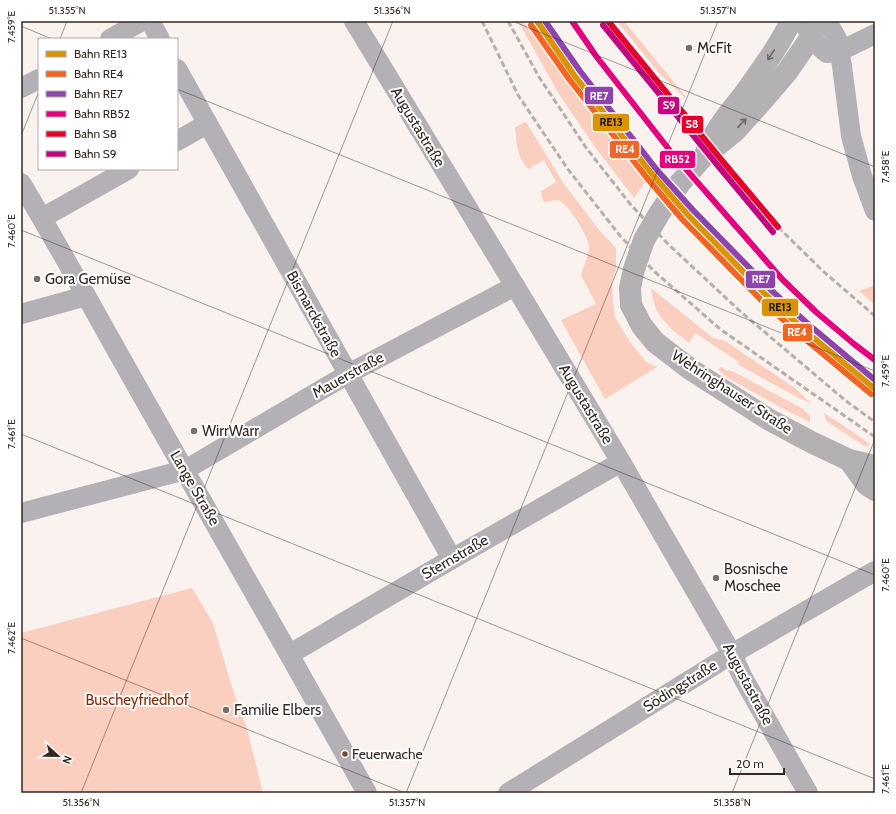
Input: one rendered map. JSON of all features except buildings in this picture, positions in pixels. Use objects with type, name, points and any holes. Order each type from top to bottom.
[{"type":"main road","name":"Wehringhauser Straße","points":[[702,158],[722,122],[772,54],[791,21]]},
{"type":"main road","name":"Wehringhauser Straße","points":[[814,25],[787,72],[734,132],[702,158],[680,183],[659,214],[644,240],[634,269],[630,288],[631,305],[642,326],[655,342],[690,369],[768,418],[811,442],[849,460],[875,466]]},
{"type":"main road","name":"Wehringhauser Straße","points":[[849,460],[866,484],[875,490]]},
{"type":"street","points":[[112,38],[142,21]]},
{"type":"street","points":[[150,21],[159,38]]},
{"type":"street","name":"Augustastraße","points":[[354,21],[622,462],[732,654],[743,678],[808,793]]},
{"type":"street","points":[[814,25],[823,51],[827,53],[840,51],[875,34]]},
{"type":"street","points":[[840,51],[851,136],[862,176],[875,211]]},
{"type":"street","name":"Bismarckstraße","points":[[178,71],[452,559]]},
{"type":"street","points":[[21,88],[38,80]]},
{"type":"street","points":[[178,140],[207,124]]},
{"type":"street","points":[[42,218],[127,170]]},
{"type":"street","name":"Lange Straße","points":[[21,183],[290,654],[367,793]]},
{"type":"street","name":"Mauerstraße","points":[[21,513],[185,470],[348,374],[515,286]]},
{"type":"street","points":[[21,314],[86,296]]},
{"type":"street","name":"Sternstraße","points":[[290,654],[622,462]]},
{"type":"street","name":"Södingstraße","points":[[508,793],[732,654],[875,571]]},
{"type":"green space","points":[[518,21],[523,21],[591,109],[595,108],[647,180],[634,198],[595,147],[559,94]]},
{"type":"green space","points":[[617,21],[624,21],[686,97],[685,98],[659,73]]},
{"type":"green space","points":[[526,122],[564,184],[600,231],[616,248],[616,269],[612,282],[615,317],[630,342],[646,362],[657,367],[605,399],[561,320],[596,304],[581,275],[588,254],[588,243],[586,236],[572,213],[561,202],[557,200],[544,202],[541,191],[556,182],[544,160],[528,169],[521,159],[515,127]]},
{"type":"green space","points":[[875,285],[875,305],[859,291]]},
{"type":"green space","points":[[651,288],[713,338],[725,341],[795,388],[812,404],[783,390],[737,364],[739,362],[695,333],[689,343],[668,326],[660,316],[654,304]]},
{"type":"green space","points":[[721,367],[736,373],[803,409],[810,416],[810,422],[728,378],[718,370]]},
{"type":"green space","points":[[824,413],[870,444],[866,447],[826,421]]},
{"type":"green space","name":"Buscheyfriedhof","points":[[192,588],[213,623],[231,684],[247,729],[263,793],[21,793],[21,633]]},
{"type":"railway","points":[[482,21],[518,95],[567,168],[621,237],[655,272],[720,329],[875,437]]},
{"type":"railway","points":[[508,21],[539,77],[587,149],[631,205],[669,245],[741,312],[846,401],[875,422]]},
{"type":"railway","points":[[778,227],[824,272],[875,316]]},
{"type":"rail line","name":"RE13","points":[[537,21],[574,75],[652,174],[687,214],[766,295],[803,329],[875,389]]},
{"type":"rail line","name":"RE7","points":[[545,21],[580,71],[657,170],[692,209],[771,290],[808,324],[875,380]]},
{"type":"rail line","name":"RB52","points":[[572,21],[596,56],[671,152],[782,279],[816,312],[875,360]]},
{"type":"rail line","name":"S8","points":[[608,21],[778,227]]},
{"type":"rail line","name":"RE4","points":[[531,25],[569,79],[647,178],[682,219],[761,300],[871,394]]},
{"type":"rail line","name":"S9","points":[[603,25],[773,232]]},
{"type":"place","name":"McFit","points":[[689,48]]},
{"type":"place","name":"Gora Gemüse","points":[[37,279]]},
{"type":"place","name":"WirrWarr","points":[[194,431]]},
{"type":"place","name":"Bosnische Moschee","points":[[716,578]]},
{"type":"place","name":"Familie Elbers","points":[[226,710]]},
{"type":"place","name":"Feuerwache","points":[[345,754]]}]
